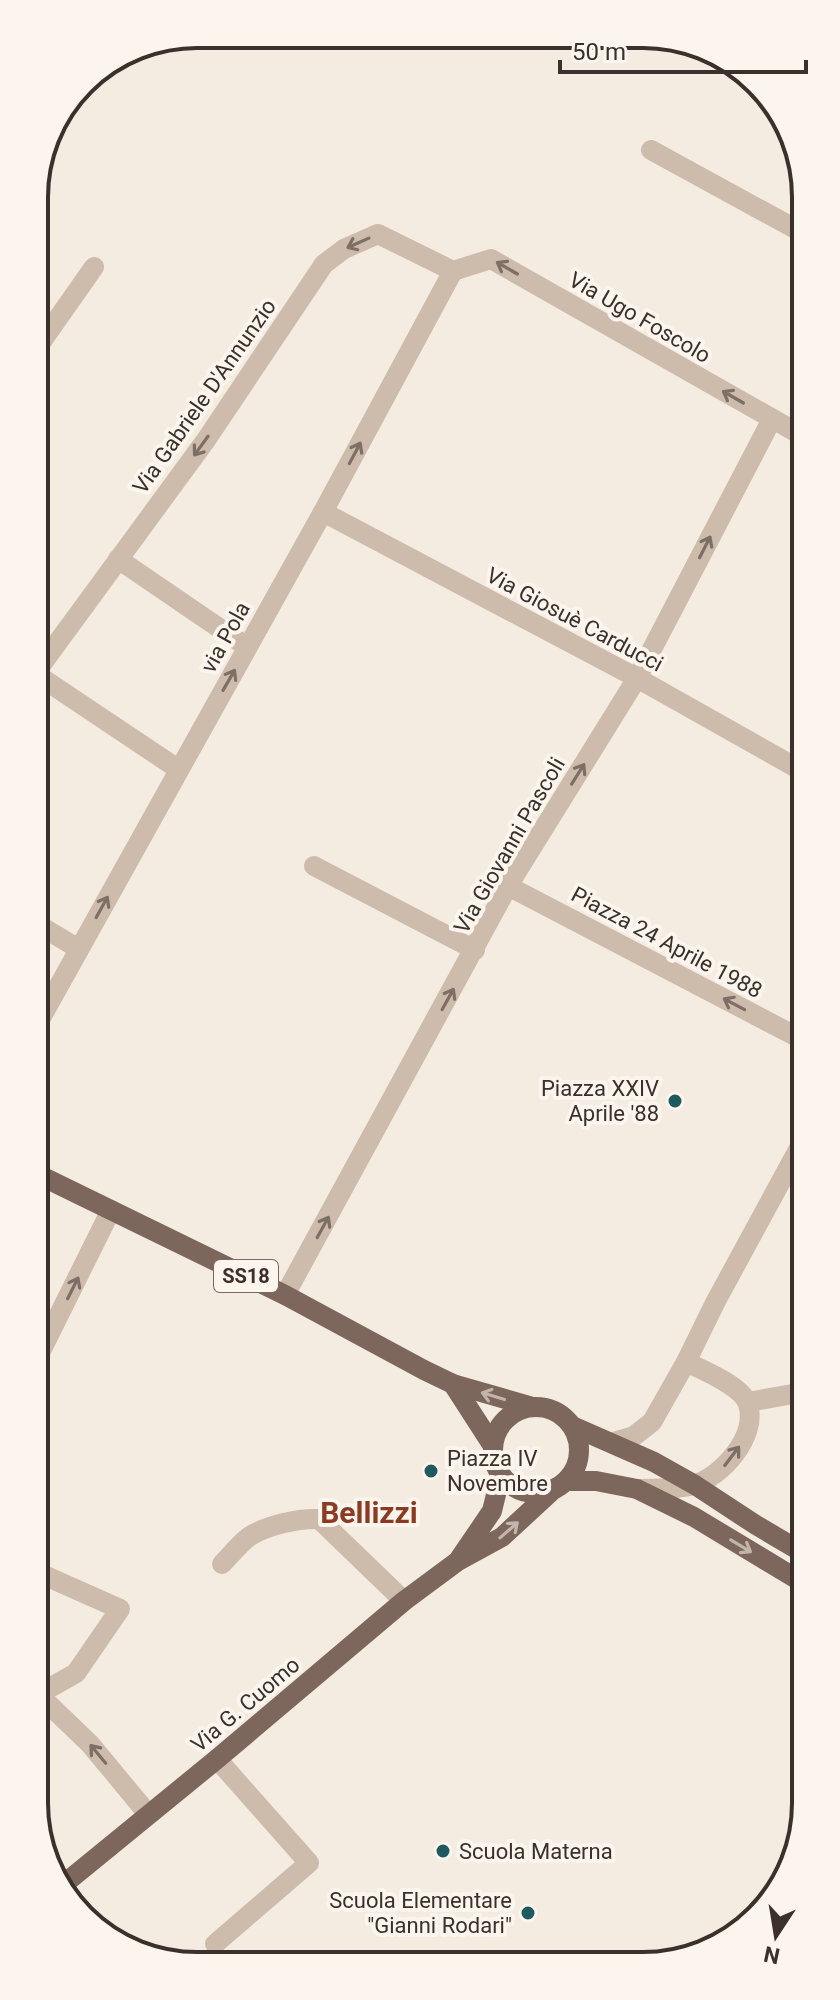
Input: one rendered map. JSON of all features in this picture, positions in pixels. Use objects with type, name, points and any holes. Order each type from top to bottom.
[{"type":"main road","name":"SS18","points":[[48,1179],[285,1295],[453,1384],[548,1409],[561,1415],[572,1426],[613,1442],[695,1485]]},
{"type":"main road","points":[[453,1384],[493,1446]]},
{"type":"main road","points":[[533,1407],[506,1419],[497,1431],[493,1446],[494,1461],[511,1485],[539,1493],[560,1485],[596,1481],[637,1489],[694,1517],[792,1576]]},
{"type":"main road","points":[[560,1485],[575,1469],[579,1455],[578,1439],[572,1426]]},
{"type":"main road","name":"Via G. Cuomo","points":[[458,1561],[492,1511],[501,1474]]},
{"type":"main road","name":"Via G. Cuomo","points":[[69,1880],[404,1601],[458,1561],[502,1537],[560,1485]]},
{"type":"main road","points":[[695,1485],[792,1546]]},
{"type":"street","points":[[651,150],[792,227]]},
{"type":"street","name":"Via Gabriele D'Annunzio","points":[[48,656],[206,440],[324,264],[344,249],[378,234],[453,271]]},
{"type":"street","name":"Via Ugo Foscolo","points":[[453,271],[491,259],[792,430]]},
{"type":"street","points":[[48,332],[94,267]]},
{"type":"street","name":"via Pola","points":[[48,1005],[323,512],[453,271]]},
{"type":"street","name":"Via Giovanni Pascoli","points":[[285,1295],[508,886],[637,678],[772,419]]},
{"type":"street","name":"Via Giosuè Carducci","points":[[323,512],[637,678],[792,765]]},
{"type":"street","points":[[118,559],[247,647]]},
{"type":"street","points":[[48,681],[178,769]]},
{"type":"street","points":[[314,866],[475,950]]},
{"type":"street","name":"Piazza 24 Aprile 1988","points":[[508,886],[792,1034]]},
{"type":"street","points":[[48,931],[79,949]]},
{"type":"street","points":[[613,1442],[634,1436],[652,1422],[792,1161]]},
{"type":"street","points":[[48,1337],[111,1210]]},
{"type":"street","points":[[637,1489],[695,1485],[729,1463],[743,1440],[749,1424],[748,1402],[719,1377],[686,1362]]},
{"type":"street","points":[[748,1402],[792,1394]]},
{"type":"street","points":[[222,1564],[250,1536],[301,1518],[319,1519],[404,1601]]},
{"type":"street","points":[[48,1577],[120,1609],[76,1673],[48,1689]]},
{"type":"street","points":[[48,1703],[90,1744],[148,1814]]},
{"type":"street","points":[[215,1944],[309,1863],[217,1759]]},
{"type":"place","name":"Piazza XXIV Aprile '88","points":[[675,1101]]},
{"type":"place","name":"Piazza IV Novembre","points":[[431,1471]]},
{"type":"place","name":"Scuola Materna","points":[[443,1851]]},
{"type":"place","name":"Scuola Elementare \"Gianni Rodari\"","points":[[528,1913]]},
{"type":"district","name":"Bellizzi","points":[[369,1513]]}]
